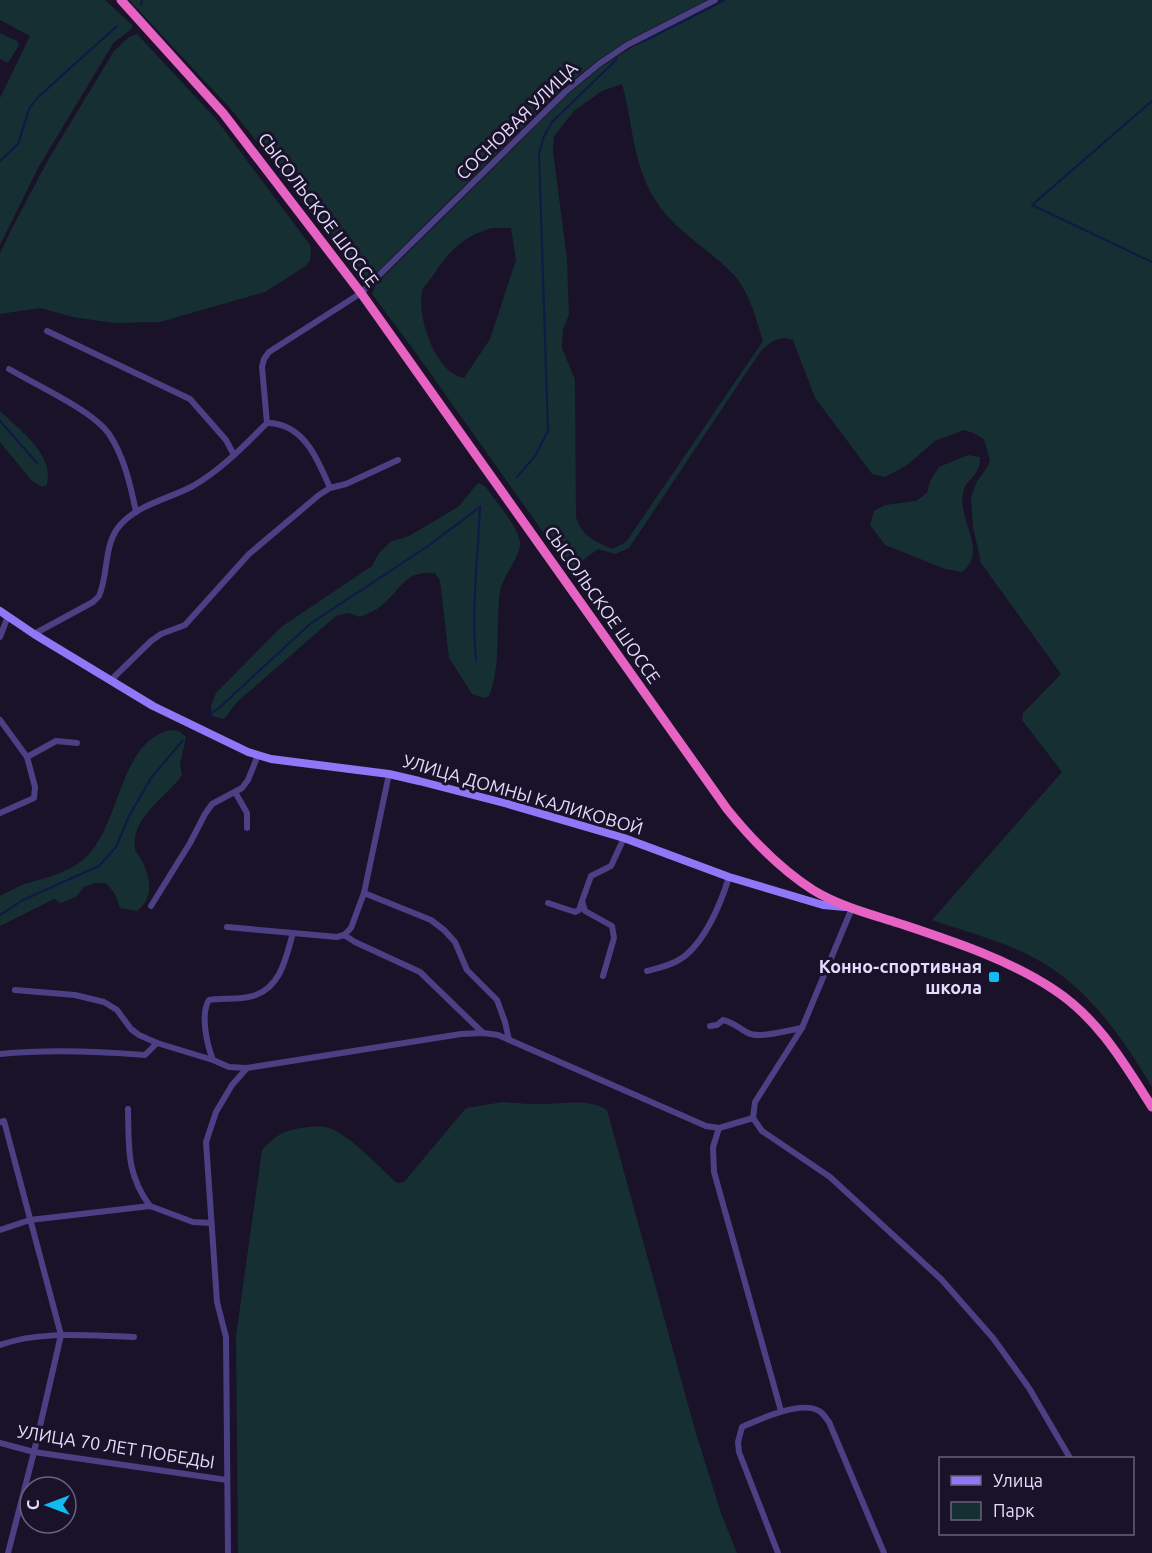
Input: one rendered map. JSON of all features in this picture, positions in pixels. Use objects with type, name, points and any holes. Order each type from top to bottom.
[{"type":"highway","name":"СЫСОЛЬСКОЕ ШОССЕ","points":[[121,0],[223,113],[361,293],[727,809],[766,853],[815,891],[852,908],[944,938],[1021,971],[1053,989],[1078,1008],[1103,1034],[1152,1107]]},
{"type":"main road","name":"УЛИЦА ДОМНЫ КАЛИКОВОЙ","points":[[2,615],[153,706],[217,738],[258,755],[271,759],[389,774],[508,804],[624,838],[729,877],[823,905],[852,908]]},
{"type":"street","name":"СОСНОВАЯ УЛИЦА","points":[[267,423],[262,367],[264,359],[270,352],[361,293],[565,92],[599,64],[627,45],[716,0]]},
{"type":"street","points":[[47,331],[190,399],[226,440],[234,455]]},
{"type":"street","points":[[9,369],[95,418],[109,434],[118,451],[136,512]]},
{"type":"street","points":[[34,634],[93,602],[99,596],[116,531],[125,520],[136,512],[195,485],[234,455],[267,423],[277,423],[293,430],[307,443],[317,458],[330,488]]},
{"type":"street","points":[[110,681],[151,641],[185,625],[249,554],[330,488],[346,484],[398,460]]},
{"type":"street","points":[[0,637],[2,615]]},
{"type":"street","points":[[0,720],[27,757],[35,787],[34,798],[0,813]]},
{"type":"street","points":[[0,736],[7,731]]},
{"type":"street","points":[[27,757],[56,741],[78,743]]},
{"type":"street","points":[[151,906],[212,804],[235,792],[248,780],[258,755]]},
{"type":"street","points":[[228,927],[337,937],[344,935],[351,928],[364,893],[389,774]]},
{"type":"street","points":[[235,792],[247,813],[247,828]]},
{"type":"street","points":[[548,903],[575,912],[579,910],[591,876],[611,866],[624,838]]},
{"type":"street","points":[[647,972],[680,960],[693,950],[715,914],[729,877]]},
{"type":"street","points":[[364,893],[431,920],[444,930],[455,942],[467,970],[497,1000],[506,1022],[509,1040]]},
{"type":"street","points":[[582,901],[585,911],[612,926],[614,938],[603,976]]},
{"type":"street","points":[[852,908],[801,1028],[755,1102],[753,1118],[762,1131],[830,1178],[941,1279],[993,1338],[1029,1389],[1069,1457]]},
{"type":"street","points":[[213,1060],[206,1031],[206,1005],[209,1000],[255,996],[273,984],[282,970],[293,933]]},
{"type":"street","points":[[344,935],[420,972],[483,1033]]},
{"type":"street","points":[[15,990],[75,995],[104,1002],[117,1010],[131,1029],[139,1035],[229,1067],[247,1068],[461,1034],[483,1033],[498,1035],[706,1126],[719,1128],[753,1118]]},
{"type":"street","points":[[710,1026],[717,1025],[723,1020],[736,1024],[749,1034],[757,1036],[801,1028]]},
{"type":"street","points":[[0,1054],[33,1051],[83,1051],[145,1055],[157,1043]]},
{"type":"street","points":[[228,1553],[226,1337],[217,1302],[206,1142],[216,1112],[232,1085],[247,1068]]},
{"type":"street","points":[[128,1109],[129,1157],[133,1179],[139,1192],[150,1206]]},
{"type":"street","points":[[2,1121],[61,1335],[8,1553]]},
{"type":"street","points":[[719,1128],[713,1147],[714,1172],[781,1411]]},
{"type":"street","points":[[0,1230],[30,1220],[150,1206],[193,1222],[211,1223]]},
{"type":"street","points":[[0,1345],[16,1339],[61,1335],[134,1337]]},
{"type":"street","points":[[778,1553],[738,1452],[738,1442],[742,1426],[781,1411],[813,1408],[822,1412],[829,1422],[884,1553]]},
{"type":"street","name":"УЛИЦА 70 ЛЕТ ПОБЕДЫ","points":[[0,1443],[34,1452],[227,1480]]},
{"type":"green space","points":[[0,0],[105,0],[132,25],[132,29],[114,42],[38,168],[0,245],[0,98],[30,36],[0,20]]},
{"type":"green space","points":[[129,0],[707,0],[625,42],[562,89],[370,279],[362,281],[292,185],[229,107]]},
{"type":"green space","points":[[724,0],[1152,0],[1152,1087],[1129,1050],[1102,1015],[1088,999],[1055,970],[1011,947],[932,920],[1062,772],[1022,720],[1023,713],[1061,674],[981,563],[973,527],[971,497],[977,481],[990,461],[984,439],[964,430],[935,441],[906,466],[885,477],[872,474],[815,398],[793,340],[778,339],[758,355],[629,548],[615,554],[598,549],[570,570],[372,294],[376,284],[567,95],[601,67],[629,49]],"holes":[[[622,84],[637,156],[654,198],[671,220],[723,264],[739,281],[751,306],[763,341],[626,542],[612,549],[586,534],[576,517],[575,380],[562,348],[563,329],[569,315],[567,259],[553,151],[554,136],[574,111],[602,91]],[[492,228],[511,228],[516,260],[490,339],[464,378],[445,367],[437,356],[426,330],[421,304],[422,293],[444,260],[457,246],[464,240]]]},
{"type":"green space","points":[[0,33],[17,41],[19,45],[8,63],[0,59]]},
{"type":"green space","points":[[137,34],[216,119],[310,245],[310,261],[306,266],[265,292],[160,322],[114,323],[73,317],[40,308],[0,314],[0,253],[10,232],[48,160],[114,51],[129,37]]},
{"type":"green space","points":[[0,411],[41,453],[46,463],[47,485],[42,487],[32,481],[0,442]]},
{"type":"green space","points":[[968,455],[980,457],[978,469],[963,493],[962,503],[973,545],[970,564],[962,572],[945,569],[885,545],[870,525],[874,511],[885,505],[916,501],[927,493],[930,481],[939,467]]},
{"type":"green space","points":[[478,483],[486,487],[505,513],[520,541],[520,547],[500,592],[496,671],[489,696],[484,698],[472,694],[449,658],[440,581],[435,573],[425,573],[404,582],[388,600],[371,612],[360,617],[349,613],[336,616],[237,702],[224,719],[212,716],[211,705],[216,693],[281,627],[372,566],[379,553],[390,542],[409,536],[458,507]]},
{"type":"green space","points":[[171,730],[179,731],[186,737],[180,764],[182,775],[151,808],[138,827],[135,850],[145,867],[149,881],[148,894],[142,906],[137,911],[120,908],[115,894],[106,883],[95,883],[84,887],[76,897],[61,903],[54,899],[0,926],[0,896],[22,885],[63,871],[84,859],[96,845],[106,827],[130,767],[140,750],[154,737]]},
{"type":"green space","points":[[503,1102],[537,1104],[575,1102],[600,1106],[607,1110],[695,1430],[721,1513],[737,1553],[238,1553],[236,1336],[262,1150],[283,1133],[301,1128],[325,1127],[346,1137],[397,1183],[404,1182],[466,1108]]},
{"type":"waterway","points":[[141,5],[142,0]]},
{"type":"waterway","points":[[642,42],[725,0]]},
{"type":"waterway","points":[[0,161],[18,144],[29,109],[37,98],[117,26]]},
{"type":"waterway","points":[[517,477],[535,456],[548,431],[539,154],[544,136],[552,122],[617,59]]},
{"type":"waterway","points":[[1152,101],[1032,205],[1152,262]]},
{"type":"waterway","points":[[0,421],[37,463]]},
{"type":"waterway","points":[[476,660],[475,603],[480,507]]},
{"type":"waterway","points":[[205,718],[220,707],[310,624],[428,546],[480,507]]},
{"type":"waterway","points":[[0,915],[23,900],[99,866],[116,847],[129,816],[151,778],[183,740]]},
{"type":"place","name":"Конно-спортивная школа","points":[[994,977]]}]
